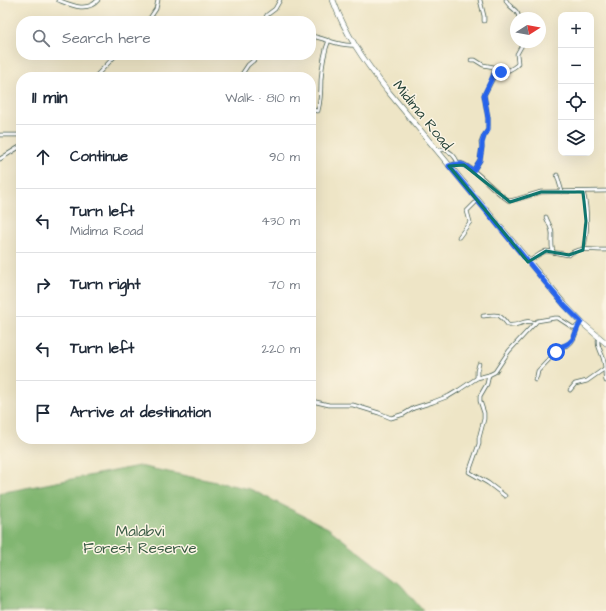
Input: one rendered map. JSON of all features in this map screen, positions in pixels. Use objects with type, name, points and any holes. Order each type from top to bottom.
[{"type":"main road","name":"Midima Road","points":[[333,0],[344,27],[354,45],[374,74],[579,324],[606,343]]},
{"type":"street","points":[[58,0],[85,7],[92,6],[98,0]]},
{"type":"street","points":[[151,16],[156,10],[158,0]]},
{"type":"street","points":[[266,16],[275,9],[280,0]]},
{"type":"street","points":[[480,0],[484,21]]},
{"type":"street","points":[[506,0],[508,4],[518,12]]},
{"type":"street","points":[[316,37],[344,45],[354,45]]},
{"type":"street","points":[[316,111],[318,111],[319,108],[323,60],[329,40]]},
{"type":"street","points":[[495,72],[506,71],[517,65],[517,54],[520,48]]},
{"type":"street","points":[[100,72],[111,60]]},
{"type":"street","points":[[244,72],[255,60]]},
{"type":"street","points":[[471,60],[475,60],[483,65],[494,67],[495,72],[484,95],[488,118],[488,130],[482,143],[480,160],[473,171]]},
{"type":"street","points":[[0,135],[16,135]]},
{"type":"street","points":[[0,159],[16,149]]},
{"type":"street","points":[[438,151],[443,149],[449,151],[454,155],[458,164]]},
{"type":"street","points":[[449,166],[458,164],[464,165],[510,201],[518,200],[541,192],[606,191]]},
{"type":"street","points":[[557,175],[562,192]]},
{"type":"street","points":[[583,192],[586,221],[586,238],[583,250]]},
{"type":"street","points":[[460,237],[470,222],[467,211],[478,200]]},
{"type":"street","points":[[546,217],[552,236],[551,246],[553,252]]},
{"type":"street","points":[[528,262],[546,252],[569,255],[573,252],[583,250],[606,250]]},
{"type":"street","points":[[483,316],[494,314],[503,318],[508,325],[514,326],[531,321],[535,323]]},
{"type":"street","points":[[316,402],[329,405],[353,405],[387,417],[394,417],[449,396],[476,378],[495,372],[509,351],[535,323],[558,318],[574,328],[579,324]]},
{"type":"street","points":[[535,380],[538,371],[562,346],[568,345],[574,337],[579,324]]},
{"type":"street","points":[[599,337],[599,347],[605,361],[604,369],[606,381]]},
{"type":"street","points":[[476,378],[479,364]]},
{"type":"street","points":[[570,390],[575,384],[588,380],[604,369]]},
{"type":"street","points":[[489,375],[487,384],[480,396],[484,419],[479,444],[469,472],[488,483],[505,496]]},
{"type":"highlighted area","points":[[464,165],[510,202],[541,192],[583,192],[586,221],[583,250],[569,255],[546,251],[528,262],[449,166]]},
{"type":"green space","name":"Malabvi Forest Reserve","points":[[139,466],[250,489],[328,528],[401,585],[423,611],[0,611],[0,493]]},
{"type":"route","points":[[501,72],[495,72],[484,95],[488,111],[488,130],[484,136],[478,164],[473,171],[460,164],[449,166],[565,306],[581,322],[577,327],[574,337],[568,345],[562,346],[556,352]]}]
